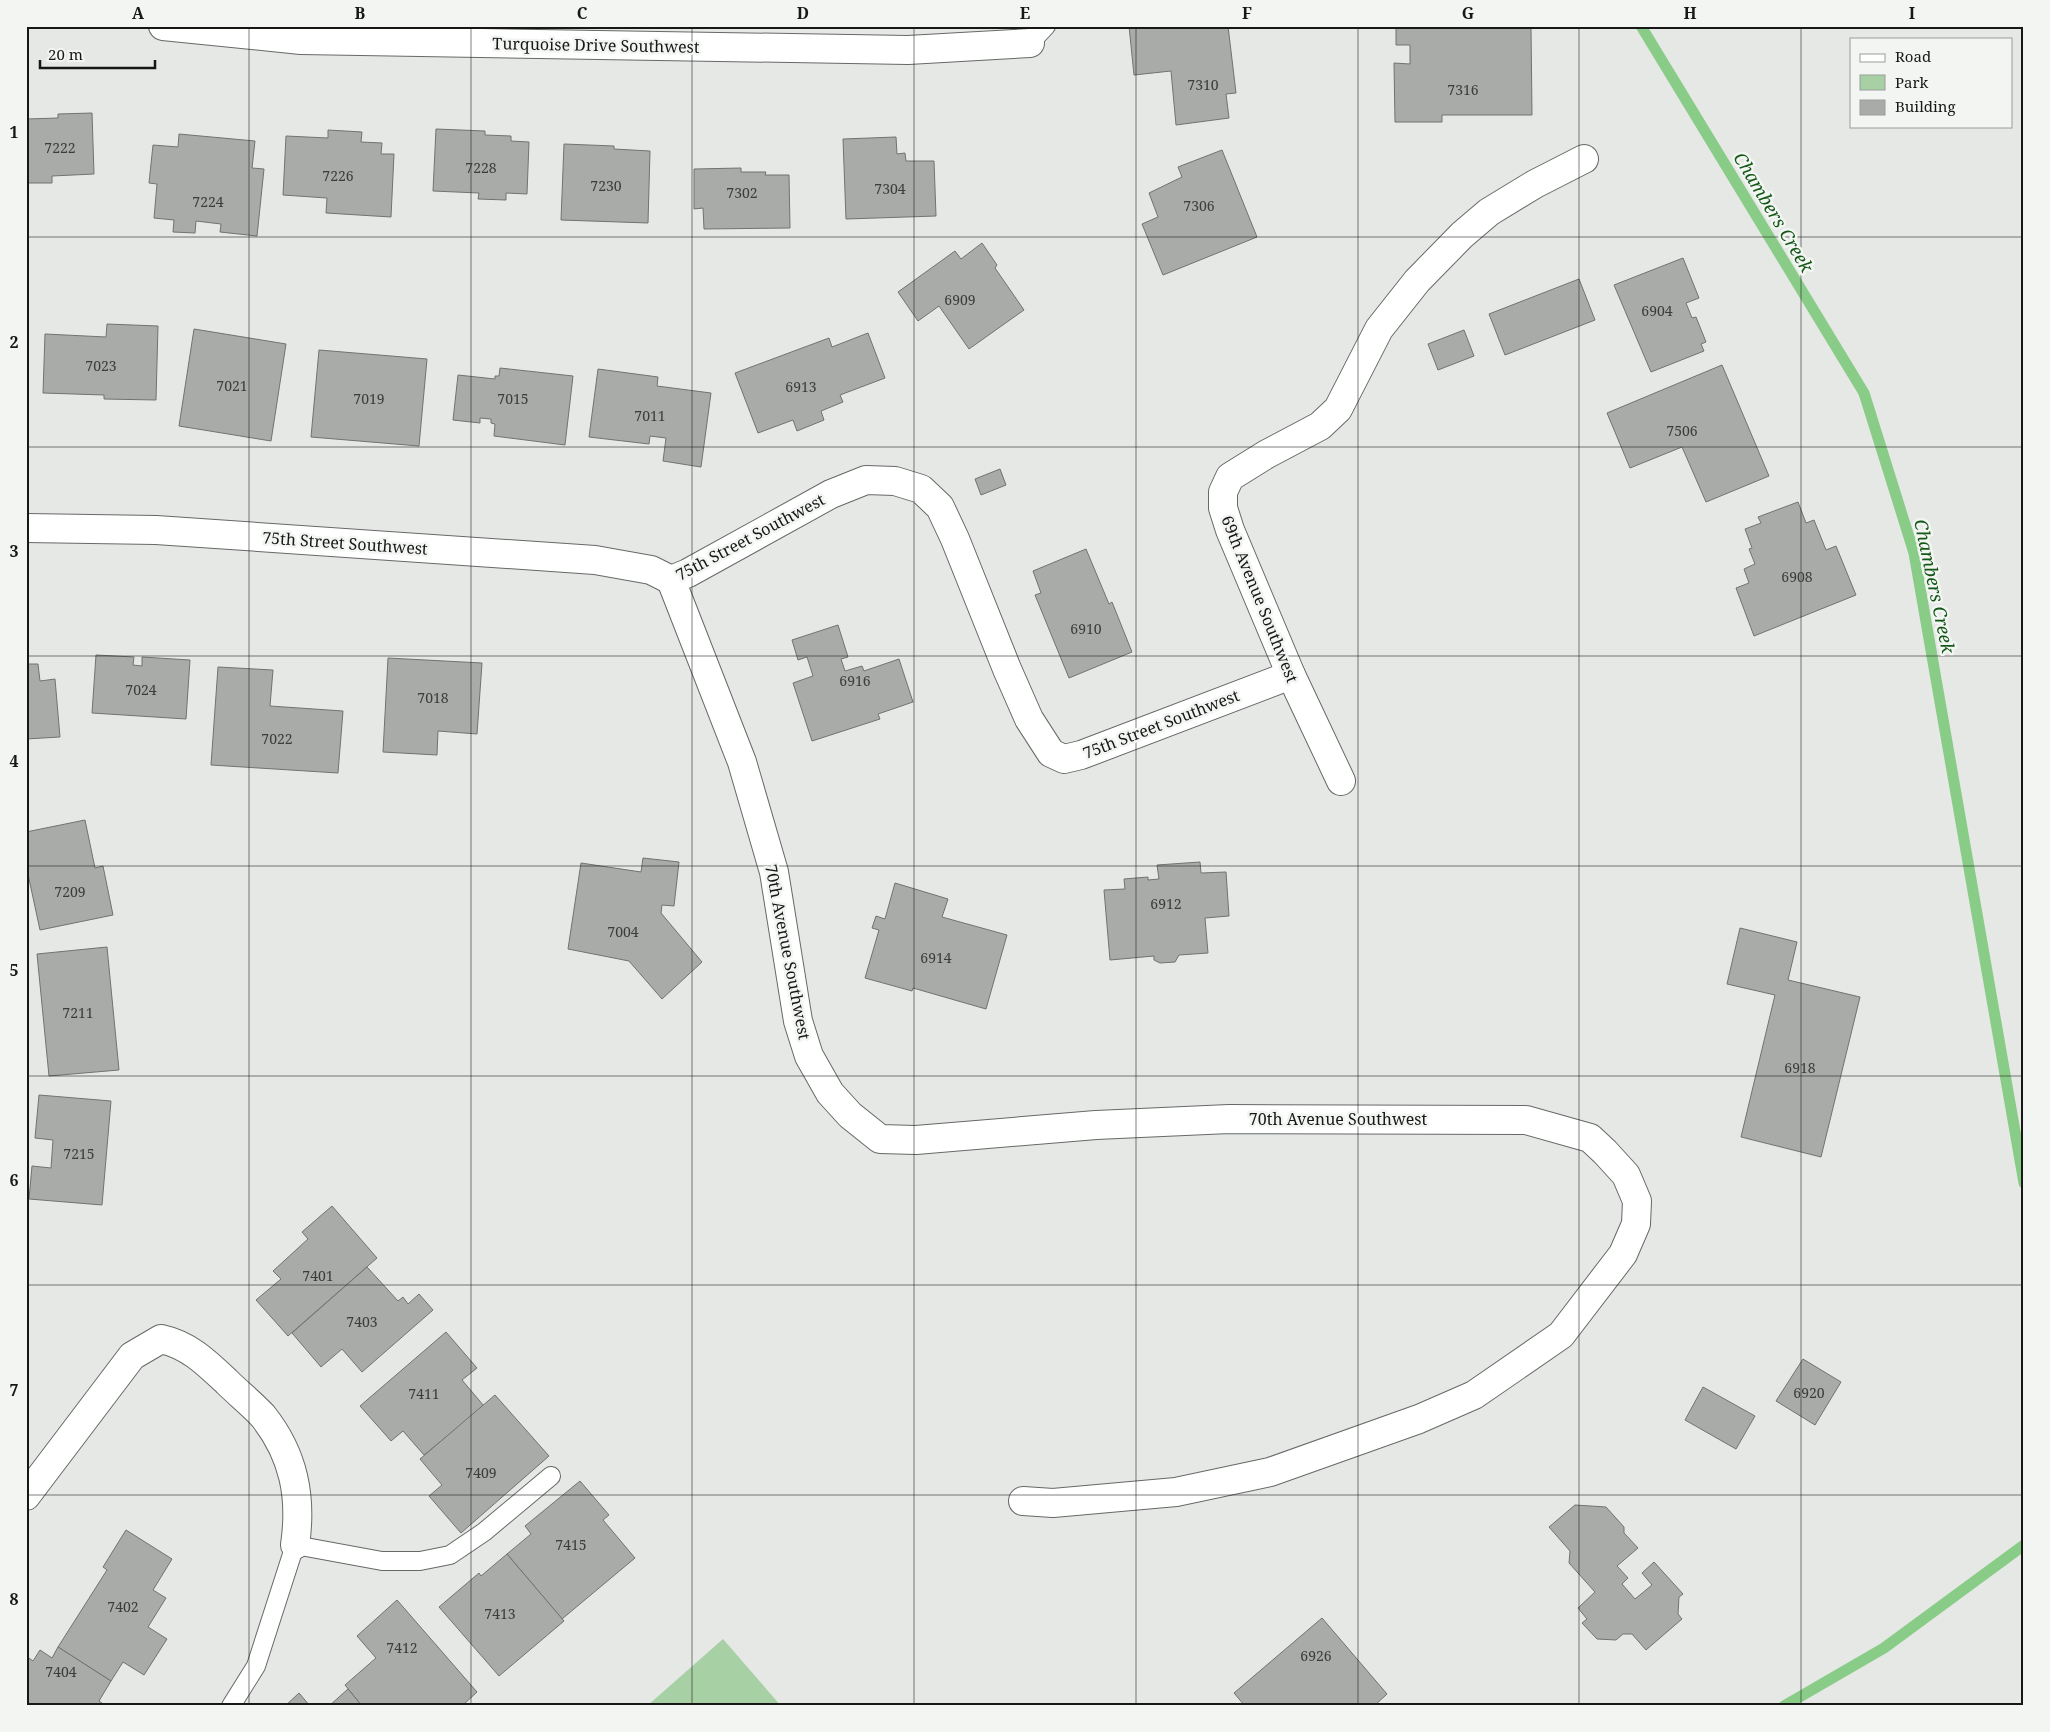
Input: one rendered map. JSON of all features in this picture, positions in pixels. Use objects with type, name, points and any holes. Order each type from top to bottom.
[{"type":"street","name":"Turquoise Drive Southwest","points":[[163,26],[311,40],[908,50],[1038,35]]},
{"type":"street","name":"69th Avenue Southwest","points":[[1341,781],[1291,675],[1230,530],[1223,508],[1223,492],[1230,478],[1267,454],[1320,426],[1338,409],[1378,329],[1417,281],[1462,235],[1489,212],[1535,184],[1584,159]]},
{"type":"street","name":"75th Street Southwest","points":[[26,528],[156,530],[595,560],[651,570],[671,580],[688,574],[831,494],[866,480],[895,480],[922,489],[940,507],[956,539],[1007,670],[1029,720],[1051,753],[1064,759],[1081,755],[1291,675]]},
{"type":"street","name":"70th Avenue Southwest","points":[[671,580],[742,762],[771,863],[798,1021],[809,1056],[830,1093],[850,1115],[880,1139],[916,1140],[1096,1125],[1229,1119],[1526,1120],[1590,1138],[1606,1152],[1626,1175],[1637,1201],[1636,1224],[1623,1254],[1561,1335],[1474,1395],[1419,1419],[1270,1472],[1176,1492],[1053,1503],[1022,1501]]},
{"type":"street","points":[[26,1496],[132,1356],[161,1339],[172,1341],[198,1354],[262,1416],[279,1441],[292,1466],[297,1494],[298,1523],[295,1545]]},
{"type":"lane","points":[[231,1706],[256,1666],[295,1545],[382,1561],[420,1561],[450,1555],[484,1532],[551,1476]]},
{"type":"green space","points":[[723,1639],[781,1706],[647,1706]]},
{"type":"building","points":[[1129,26],[1228,26],[1236,93],[1226,94],[1229,118],[1176,125],[1171,71],[1134,75]]},
{"type":"building","points":[[1396,26],[1517,26],[1517,28],[1531,28],[1532,115],[1442,115],[1442,122],[1395,122],[1394,63],[1410,64],[1410,45],[1396,45]]},
{"type":"building","points":[[92,113],[94,174],[52,176],[52,183],[26,183],[26,119],[58,118],[58,114]]},
{"type":"building","points":[[436,129],[485,131],[485,135],[511,136],[511,141],[529,142],[527,194],[506,193],[506,200],[478,199],[479,193],[433,191]]},
{"type":"building","points":[[328,130],[362,132],[361,142],[382,143],[381,154],[394,154],[391,217],[326,213],[327,198],[283,195],[286,136],[328,138]]},
{"type":"building","points":[[179,134],[255,141],[252,168],[264,169],[257,236],[220,232],[221,224],[196,221],[195,233],[173,232],[174,220],[154,218],[157,184],[149,183],[153,145],[178,147]]},
{"type":"building","points":[[896,137],[897,154],[905,153],[906,161],[934,161],[936,216],[846,219],[843,139]]},
{"type":"building","points":[[564,144],[614,146],[614,149],[650,151],[648,223],[561,220]]},
{"type":"building","points":[[1222,150],[1257,237],[1163,275],[1142,224],[1158,217],[1149,193],[1182,177],[1178,167]]},
{"type":"building","points":[[741,168],[741,172],[766,172],[765,175],[789,175],[790,228],[704,229],[703,208],[694,209],[694,169]]},
{"type":"building","points":[[982,243],[997,265],[995,268],[1024,310],[969,349],[939,306],[918,321],[898,292],[955,251],[961,259]]},
{"type":"building","points":[[1683,258],[1699,298],[1686,303],[1692,318],[1696,317],[1706,342],[1701,344],[1704,351],[1651,372],[1614,285]]},
{"type":"building","points":[[1579,279],[1595,320],[1505,355],[1489,314]]},
{"type":"building","points":[[107,324],[158,326],[156,400],[104,399],[104,395],[43,393],[45,334],[106,337]]},
{"type":"building","points":[[194,329],[286,344],[271,441],[179,426]]},
{"type":"building","points":[[1464,330],[1474,356],[1438,370],[1428,344]]},
{"type":"building","points":[[868,333],[885,378],[840,395],[843,402],[821,411],[824,420],[797,431],[793,420],[758,433],[735,373],[829,338],[832,347]]},
{"type":"building","points":[[319,350],[427,359],[419,446],[311,437]]},
{"type":"building","points":[[1722,365],[1769,476],[1706,502],[1682,447],[1630,468],[1607,413]]},
{"type":"building","points":[[500,368],[573,376],[565,445],[494,436],[495,424],[491,423],[491,419],[480,418],[480,423],[453,420],[458,375],[495,379],[495,376],[499,376]]},
{"type":"building","points":[[598,369],[658,377],[657,386],[711,393],[701,467],[663,461],[666,438],[650,436],[649,444],[589,437]]},
{"type":"building","points":[[1000,469],[1006,485],[981,495],[975,479]]},
{"type":"building","points":[[1798,502],[1806,523],[1814,520],[1826,550],[1836,546],[1856,595],[1754,636],[1736,588],[1749,583],[1744,569],[1755,564],[1749,549],[1752,548],[1745,529],[1761,523],[1758,517]]},
{"type":"building","points":[[1086,549],[1109,604],[1112,602],[1132,652],[1069,678],[1035,595],[1041,593],[1033,571]]},
{"type":"building","points":[[838,625],[848,657],[841,659],[845,671],[862,666],[864,671],[899,659],[913,702],[878,714],[880,719],[812,741],[793,683],[813,676],[807,657],[798,660],[792,640]]},
{"type":"building","points":[[96,655],[134,657],[133,665],[142,666],[142,657],[190,660],[186,719],[92,713]]},
{"type":"building","points":[[388,658],[482,663],[477,734],[438,731],[437,755],[383,752]]},
{"type":"building","points":[[26,664],[38,664],[40,681],[55,679],[60,737],[26,739]]},
{"type":"building","points":[[218,667],[273,670],[270,706],[343,711],[338,773],[211,765]]},
{"type":"building","points":[[85,820],[95,868],[103,866],[113,915],[40,930],[26,865],[26,832]]},
{"type":"building","points":[[643,858],[679,862],[674,906],[662,905],[661,913],[702,962],[662,999],[629,961],[568,949],[581,863],[641,872]]},
{"type":"building","points":[[1200,862],[1201,873],[1226,872],[1229,916],[1205,918],[1208,953],[1179,955],[1175,962],[1160,963],[1154,960],[1154,956],[1110,960],[1104,890],[1125,889],[1124,879],[1148,877],[1148,880],[1159,879],[1157,865]]},
{"type":"building","points":[[895,883],[948,899],[942,917],[1007,935],[986,1009],[913,988],[912,991],[865,978],[879,930],[872,928],[876,916],[885,919]]},
{"type":"building","points":[[1740,928],[1797,942],[1788,980],[1860,997],[1821,1157],[1741,1137],[1775,995],[1727,984]]},
{"type":"building","points":[[107,947],[119,1070],[49,1076],[37,954]]},
{"type":"building","points":[[39,1095],[111,1101],[102,1205],[29,1199],[32,1166],[51,1168],[53,1140],[35,1138]]},
{"type":"building","points":[[332,1206],[377,1258],[288,1336],[256,1300],[281,1279],[273,1271],[308,1239],[302,1232]]},
{"type":"building","points":[[367,1267],[398,1301],[403,1297],[408,1304],[419,1294],[433,1310],[362,1372],[342,1349],[321,1367],[292,1333]]},
{"type":"building","points":[[446,1332],[477,1368],[462,1380],[484,1406],[424,1455],[403,1431],[391,1441],[360,1406]]},
{"type":"building","points":[[1803,1359],[1841,1382],[1815,1425],[1776,1401]]},
{"type":"building","points":[[1703,1387],[1755,1416],[1736,1449],[1685,1420]]},
{"type":"building","points":[[495,1395],[549,1456],[461,1533],[429,1496],[442,1485],[420,1459]]},
{"type":"building","points":[[580,1481],[609,1515],[603,1520],[635,1558],[562,1619],[507,1554],[531,1534],[525,1526]]},
{"type":"building","points":[[1575,1505],[1606,1507],[1624,1527],[1624,1533],[1638,1548],[1617,1566],[1628,1578],[1622,1584],[1635,1599],[1652,1585],[1642,1573],[1654,1562],[1683,1594],[1679,1597],[1678,1614],[1682,1619],[1646,1650],[1632,1634],[1623,1634],[1616,1640],[1597,1639],[1582,1623],[1587,1619],[1578,1608],[1595,1592],[1569,1563],[1570,1551],[1549,1527]]},
{"type":"building","points":[[126,1530],[172,1559],[153,1590],[166,1598],[148,1627],[167,1639],[144,1675],[123,1662],[111,1681],[58,1647],[107,1570],[103,1567]]},
{"type":"building","points":[[507,1554],[564,1621],[499,1676],[439,1607],[479,1573],[481,1576]]},
{"type":"building","points":[[397,1600],[477,1692],[462,1706],[362,1706],[345,1685],[376,1658],[357,1636]]},
{"type":"building","points":[[1322,1618],[1387,1694],[1374,1706],[1245,1706],[1234,1693]]},
{"type":"building","points":[[58,1647],[111,1681],[99,1701],[106,1706],[26,1706],[26,1656],[33,1661],[40,1650],[52,1658]]},
{"type":"building","points":[[348,1689],[362,1706],[329,1706]]},
{"type":"building","points":[[299,1693],[310,1706],[285,1706]]},
{"type":"waterway","name":"Chambers Creek","points":[[1641,26],[1864,393],[1914,553],[2024,1183]]},
{"type":"waterway","points":[[1784,1706],[1884,1648],[2024,1545]]}]
